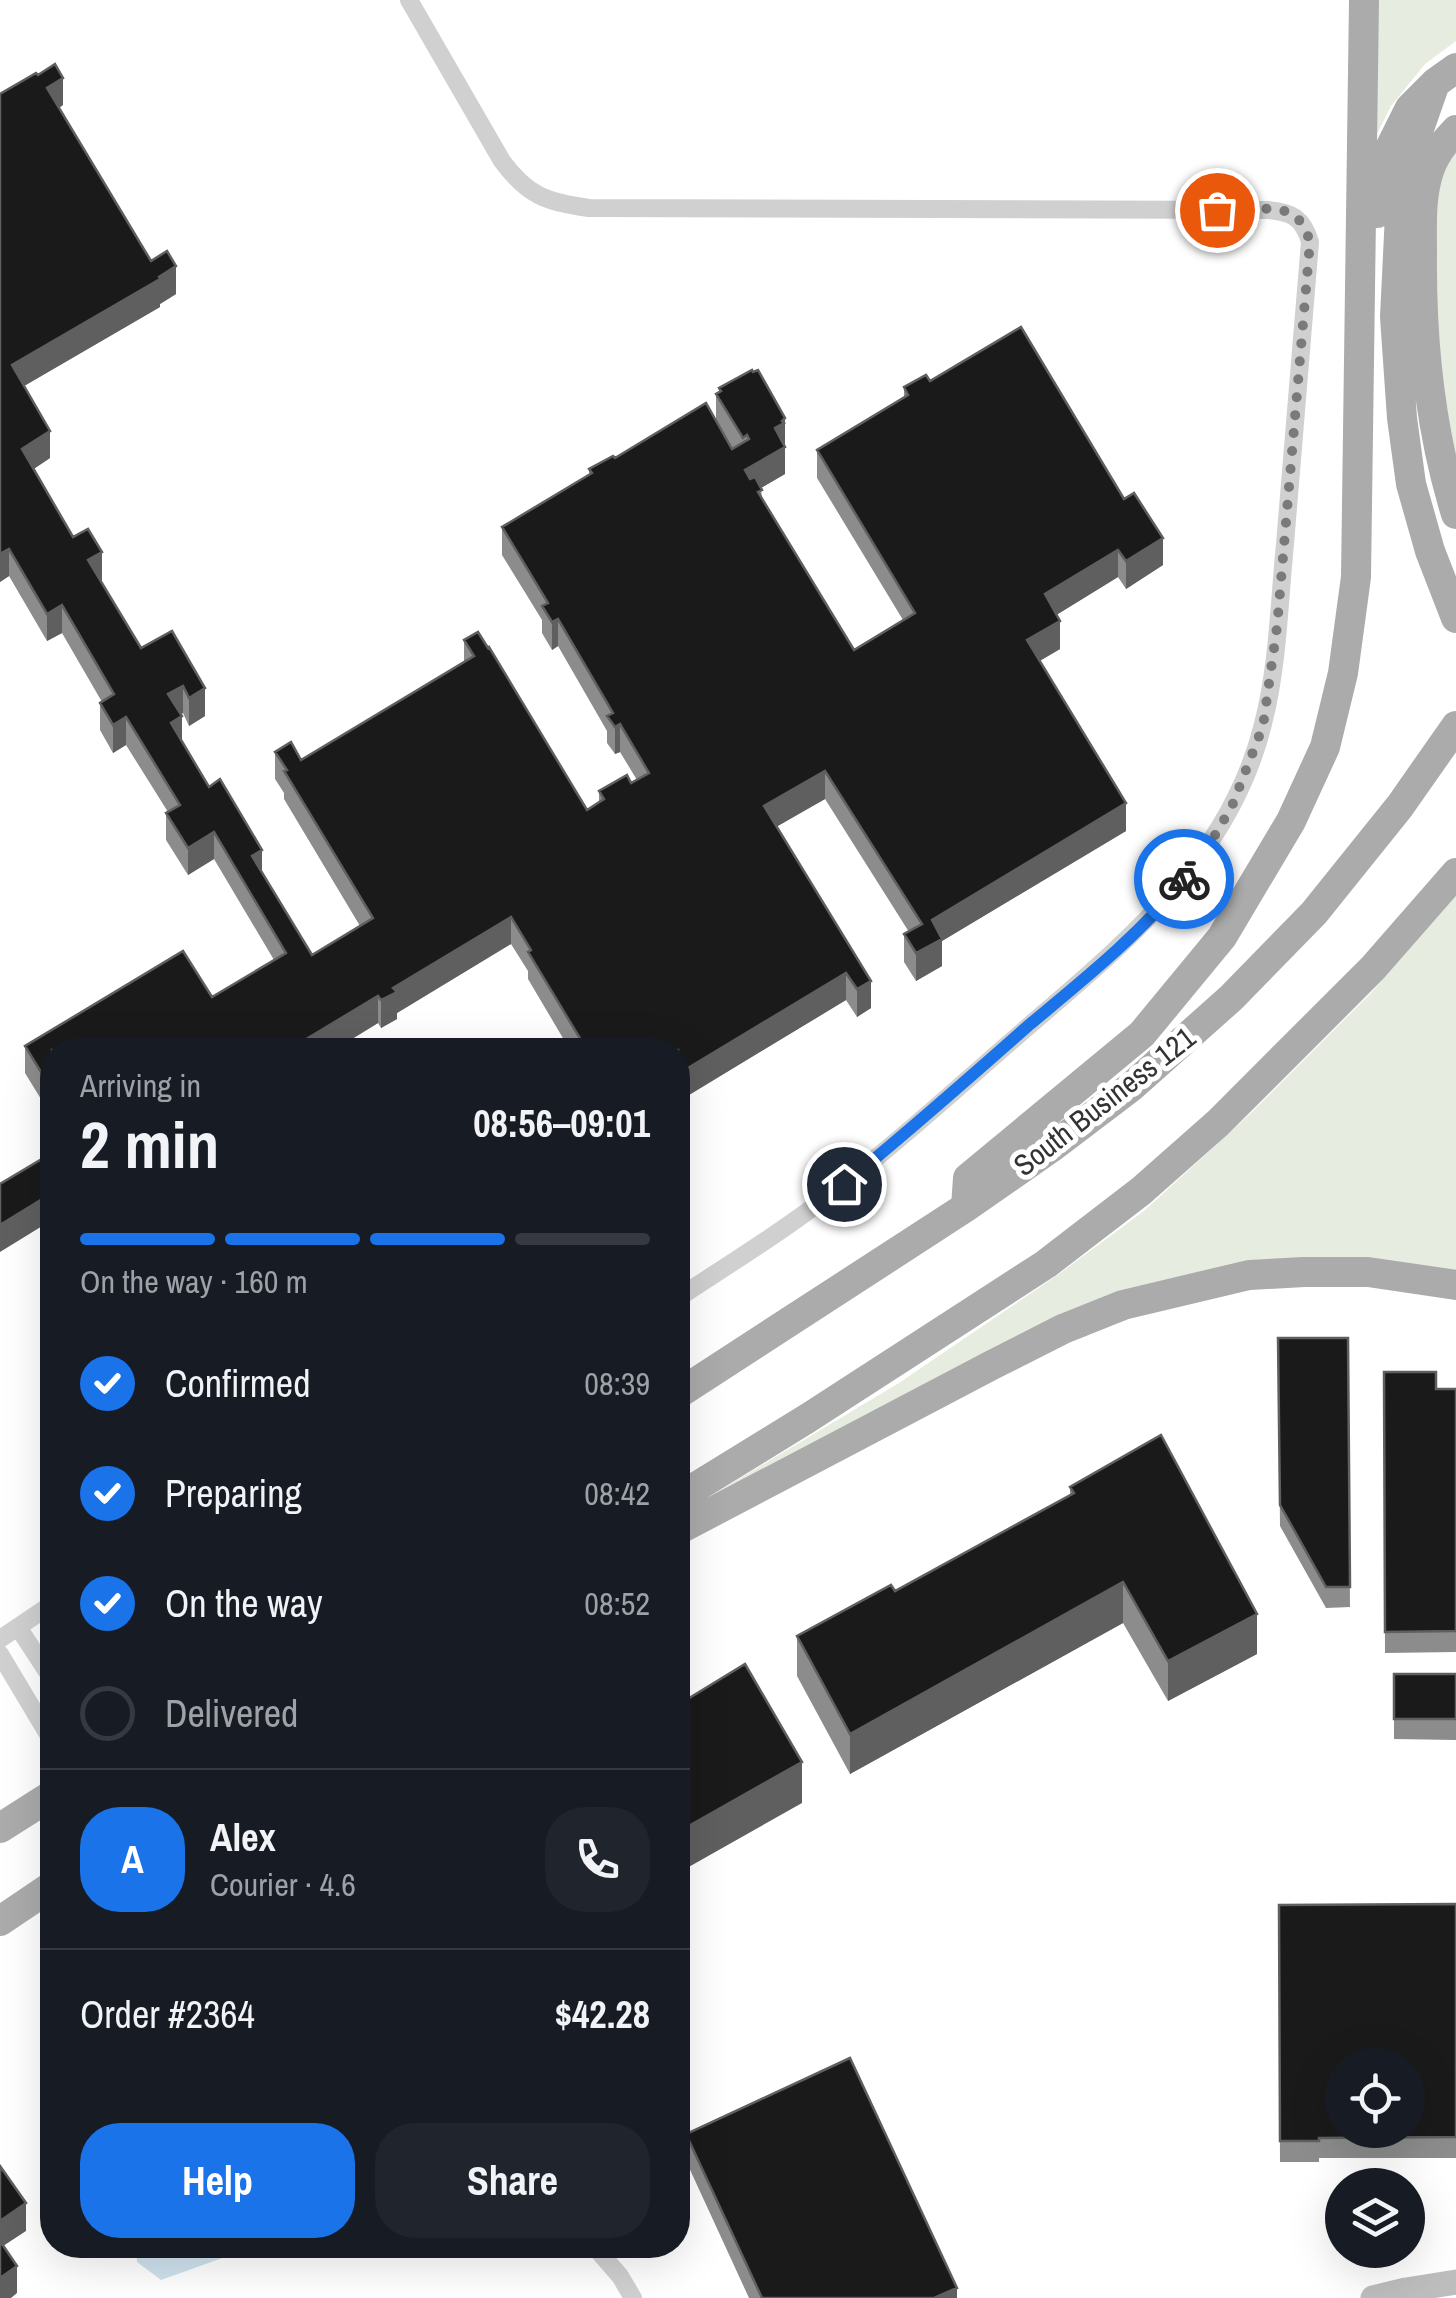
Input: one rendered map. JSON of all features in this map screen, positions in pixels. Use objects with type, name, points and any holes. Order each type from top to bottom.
[{"type":"main road","points":[[966,1207],[968,1178],[1142,1034],[1222,937],[1290,821],[1325,747],[1344,672],[1356,577],[1364,0]]},
{"type":"main road","points":[[1360,408],[1372,381],[1372,264],[1389,150],[1410,108],[1446,75]]},
{"type":"main road","points":[[1446,75],[1413,146],[1401,194],[1395,317],[1411,484],[1430,552],[1451,606]]},
{"type":"main road","points":[[1456,130],[1431,165],[1422,198],[1421,312],[1433,418],[1456,514]]},
{"type":"main road","name":"South Business 121","points":[[690,1386],[966,1207],[1131,1087],[1230,998],[1314,913],[1400,806],[1456,726]]},
{"type":"main road","points":[[690,1491],[1046,1264],[1140,1192],[1218,1123],[1372,968],[1456,873]]},
{"type":"main road","points":[[690,1524],[1063,1329],[1123,1305],[1249,1275],[1368,1272],[1456,1286]]},
{"type":"main road","points":[[0,1828],[40,1803]]},
{"type":"main road","points":[[0,1921],[40,1894]]},
{"type":"main road","points":[[1373,2298],[1456,2282]]},
{"type":"street","points":[[409,0],[502,161],[530,192],[560,204],[588,208],[1268,210],[1293,214],[1310,242],[1268,698],[1263,726],[1242,782],[1204,854],[1172,894],[1127,939],[899,1140],[791,1223],[690,1290]]},
{"type":"street","points":[[0,1639],[40,1612]]},
{"type":"street","points":[[18,1627],[40,1661]]},
{"type":"street","points":[[0,1654],[40,1721]]},
{"type":"street","points":[[605,2258],[634,2298]]},
{"type":"shaded area","points":[[1377,0],[1456,0],[1456,41],[1425,64],[1391,106],[1367,154]]},
{"type":"shaded area","points":[[1456,144],[1456,505],[1448,480],[1428,195]]},
{"type":"shaded area","points":[[1456,895],[1456,1277],[1192,1281],[707,1498],[899,1383],[1144,1211],[1251,1113],[1371,993]]},
{"type":"water","points":[[137,2258],[223,2258],[161,2280]]},
{"type":"building","points":[[55,64],[63,78],[47,88],[151,261],[167,251],[176,266],[12,365],[50,431],[22,449],[73,537],[88,529],[102,552],[88,560],[141,648],[172,631],[205,688],[189,698],[183,686],[168,694],[182,716],[171,723],[209,787],[220,779],[262,850],[252,856],[312,955],[373,918],[275,752],[291,742],[301,760],[474,656],[464,640],[478,632],[587,810],[604,799],[599,791],[627,775],[631,783],[649,773],[620,724],[615,727],[607,716],[613,713],[558,619],[552,622],[542,606],[548,603],[502,527],[592,473],[589,469],[615,458],[706,403],[732,449],[749,439],[747,435],[743,438],[716,394],[721,391],[719,388],[752,370],[758,370],[785,418],[775,428],[785,447],[745,470],[750,479],[755,477],[762,490],[758,492],[854,650],[915,613],[817,450],[908,395],[904,387],[926,375],[930,381],[1021,327],[1124,499],[1134,493],[1163,538],[1126,561],[1118,550],[1045,594],[1060,621],[1027,640],[1126,803],[932,920],[942,939],[916,953],[904,934],[922,924],[825,771],[764,806],[871,981],[857,989],[846,973],[690,1067],[690,1038],[580,1038],[511,917],[393,988],[397,992],[381,1000],[378,996],[308,1038],[40,1038],[40,1070],[25,1046],[183,951],[212,997],[286,953],[214,832],[188,848],[166,813],[180,805],[126,717],[113,725],[100,703],[114,694],[62,605],[47,614],[9,549],[0,554],[0,94]]},
{"type":"building","points":[[40,1160],[40,1200],[0,1225],[0,1184]]},
{"type":"building","points":[[1278,1338],[1348,1338],[1350,1587],[1326,1587],[1280,1505]]},
{"type":"building","points":[[1384,1372],[1436,1372],[1436,1389],[1456,1389],[1456,1631],[1385,1632]]},
{"type":"building","points":[[1161,1435],[1257,1614],[1168,1661],[1123,1582],[850,1734],[797,1636],[891,1585],[895,1591],[1074,1493],[1070,1487]]},
{"type":"building","points":[[745,1664],[802,1762],[690,1825],[690,1698]]},
{"type":"building","points":[[1394,1674],[1456,1674],[1456,1719],[1394,1719]]},
{"type":"building","points":[[1456,1904],[1456,2137],[1425,2137],[1425,2048],[1325,2048],[1325,2138],[1280,2141],[1279,1905]]},
{"type":"building","points":[[850,2058],[957,2288],[934,2298],[762,2298],[690,2143],[690,2132]]},
{"type":"building","points":[[0,2166],[26,2203],[0,2221]]},
{"type":"building","points":[[0,2241],[17,2266],[0,2278]]},
{"type":"way so far","points":[[1184,879],[1232,806],[1263,726],[1277,627],[1310,242],[1293,214],[1217,210]]},
{"type":"route","points":[[844,1184],[1106,958],[1150,918],[1184,879]]}]
